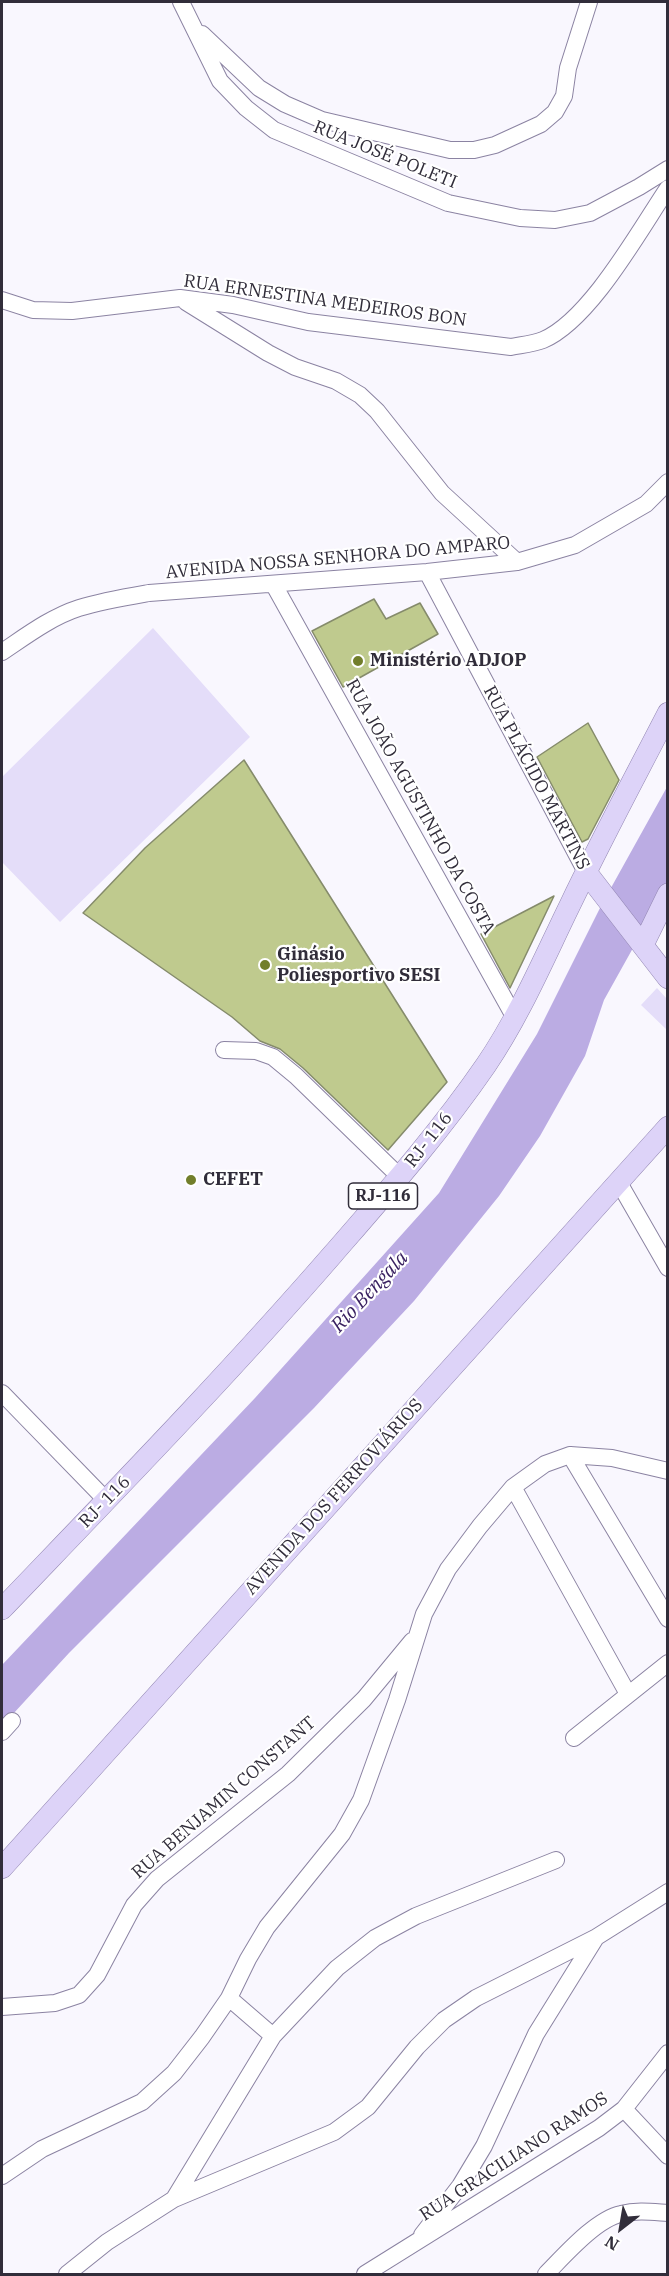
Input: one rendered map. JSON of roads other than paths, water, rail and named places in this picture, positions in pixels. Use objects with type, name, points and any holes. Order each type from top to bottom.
[{"type":"main road","name":"RJ- 116","points":[[2,1609],[287,1307],[399,1178],[487,1064],[515,1018],[591,879],[668,713]]},
{"type":"main road","name":"RUA PLÁCIDO MARTINS","points":[[591,879],[668,978]]},
{"type":"main road","points":[[641,942],[668,894]]},
{"type":"main road","name":"AVENIDA DOS FERROVIÁRIOS","points":[[2,1868],[668,1127]]},
{"type":"street","name":"RUA JOSÉ POLETI","points":[[181,2],[220,81],[246,108],[274,130],[448,203],[520,218],[555,220],[590,213],[668,169]]},
{"type":"street","points":[[193,25],[259,88],[285,104],[322,120],[450,150],[474,150],[495,145],[542,124],[555,112],[564,96],[568,68],[588,2]]},
{"type":"street","name":"RUA ERNESTINA MEDEIROS BON","points":[[2,300],[33,310],[72,311],[180,298],[233,305],[308,322],[511,347],[543,340],[570,322],[596,294],[668,188]]},
{"type":"street","points":[[180,298],[268,353],[295,367],[336,381],[360,394],[377,411],[442,493],[517,562]]},
{"type":"street","name":"AVENIDA NOSSA SENHORA DO AMPARO","points":[[2,652],[39,628],[78,609],[149,593],[274,585],[517,562],[575,545],[646,504],[668,482]]},
{"type":"street","name":"RUA PLÁCIDO MARTINS","points":[[427,572],[591,879]]},
{"type":"street","name":"RUA JOÃO AGUSTINHO DA COSTA","points":[[274,585],[515,1018]]},
{"type":"street","points":[[224,1050],[256,1051],[273,1057],[296,1076],[399,1178]]},
{"type":"street","points":[[618,1181],[668,1268]]},
{"type":"street","points":[[2,1393],[106,1500]]},
{"type":"street","points":[[570,1455],[668,1619]]},
{"type":"street","name":"RUA BENJAMIN CONSTANT","points":[[2,2176],[42,2149],[142,2102],[174,2073],[202,2037],[229,1998],[267,1927],[342,1834],[361,1800],[397,1700],[424,1614],[448,1569],[513,1487],[545,1464],[570,1455],[612,1458],[668,1471]]},
{"type":"street","points":[[513,1487],[628,1694]]},
{"type":"street","name":"RUA BENJAMIN CONSTANT","points":[[2,2007],[55,2003],[79,1995],[97,1975],[134,1905],[158,1879],[288,1774],[364,1699],[416,1636]]},
{"type":"street","points":[[574,1738],[668,1663]]},
{"type":"street","points":[[174,2199],[273,2036],[338,1968],[375,1938],[416,1916],[556,1860]]},
{"type":"street","points":[[67,2274],[107,2242],[174,2199],[334,2132],[368,2107],[417,2047],[444,2020],[476,1998],[595,1938],[668,1892]]},
{"type":"street","points":[[416,2243],[460,2186],[484,2146],[536,2034],[595,1938]]},
{"type":"street","points":[[229,1998],[273,2036]]},
{"type":"street","name":"RUA GRACILIANO RAMOS","points":[[365,2274],[599,2128],[624,2109],[668,2053]]},
{"type":"street","points":[[624,2109],[668,2156]]},
{"type":"street","points":[[546,2274],[589,2231],[618,2214],[645,2211],[668,2213]]},
{"type":"water","name":"Rio Bengala","points":[[667,787],[667,887],[604,1000],[585,1056],[540,1136],[499,1196],[414,1301],[314,1408],[69,1653],[2,1726],[2,1665],[255,1398],[439,1193],[537,1034],[602,904]]},
{"type":"place","name":"Ministério ADJOP","points":[[358,661]]},
{"type":"place","name":"Ginásio Poliesportivo SESI","points":[[265,965]]},
{"type":"place","name":"CEFET","points":[[191,1180]]}]
